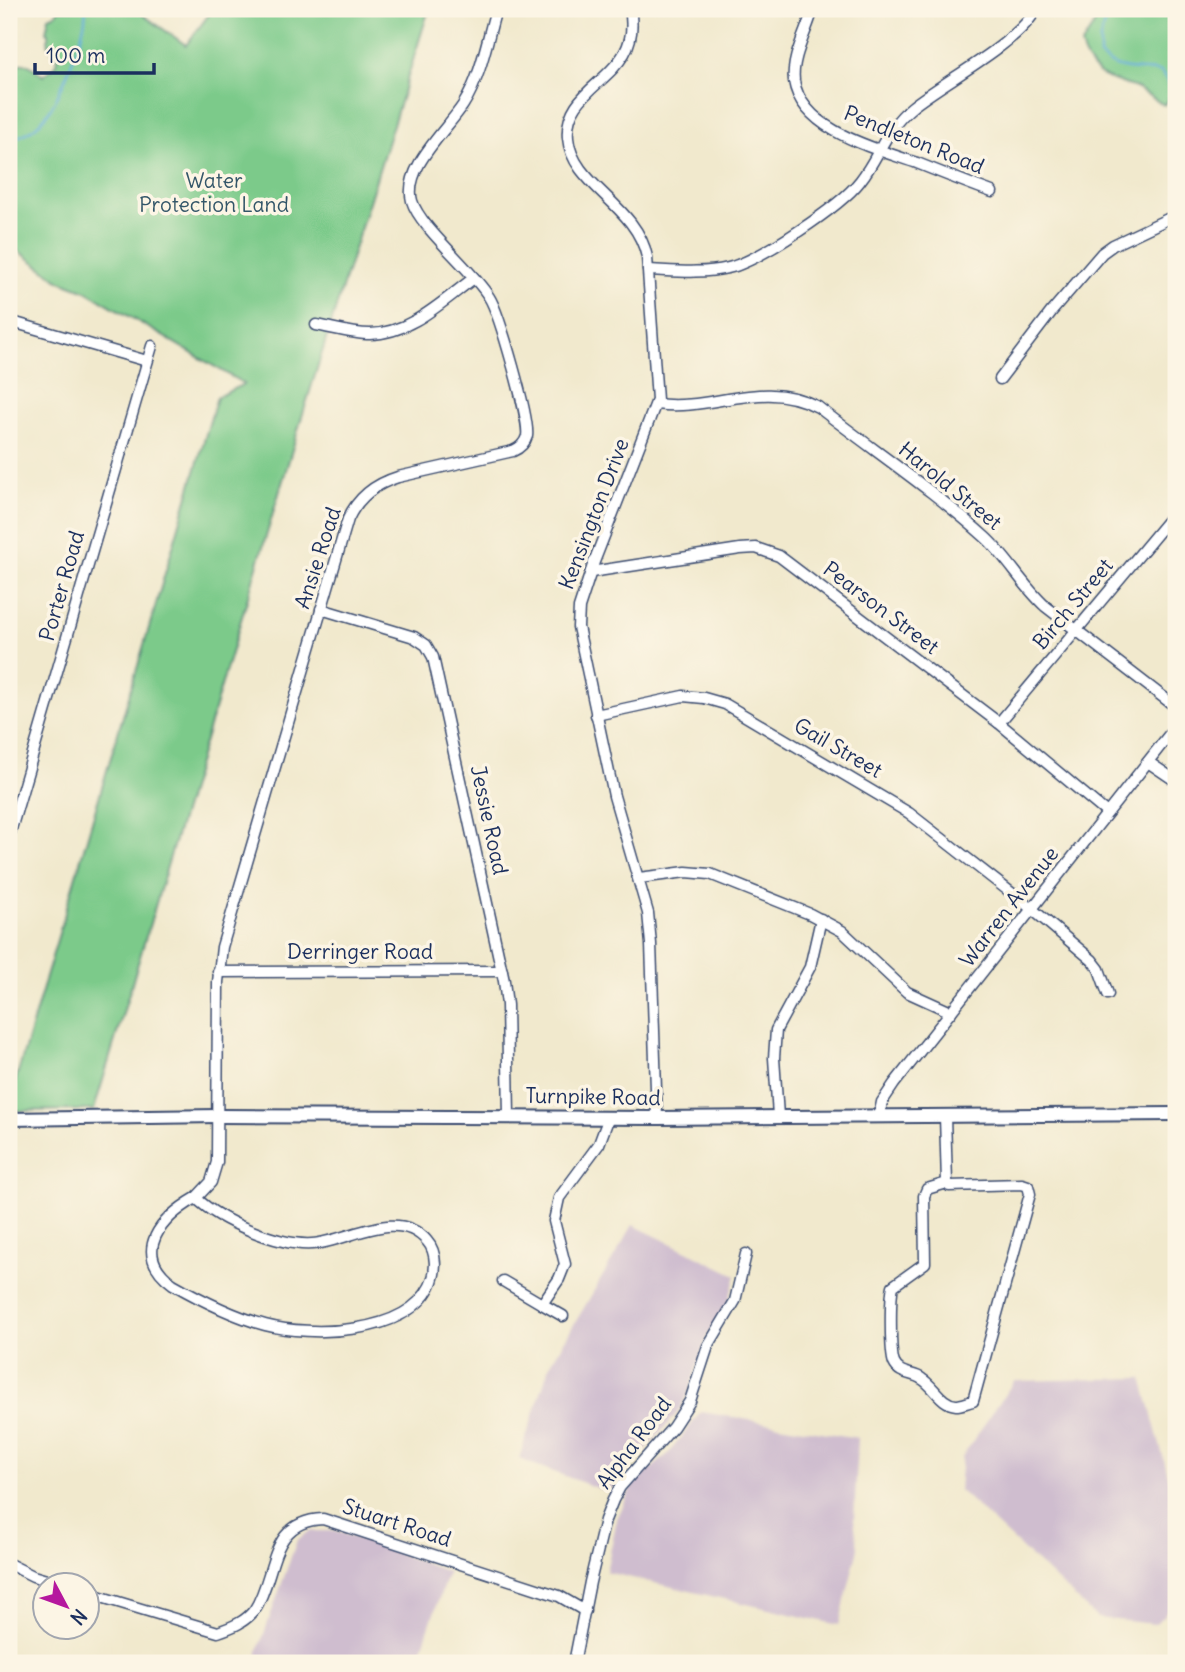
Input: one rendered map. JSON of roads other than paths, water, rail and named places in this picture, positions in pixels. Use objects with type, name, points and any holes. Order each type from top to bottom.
[{"type":"main road","name":"Turnpike Road","points":[[9,1119],[218,1116],[656,1118],[1176,1114]]},
{"type":"street","name":"Ansie Road","points":[[196,1198],[207,1188],[215,1173],[218,1116],[218,972],[226,934],[348,519],[356,504],[368,492],[390,479],[513,451],[521,447],[526,440],[527,426],[498,315],[488,295],[418,214],[412,201],[411,187],[416,168],[462,107],[470,91],[496,9]]},
{"type":"street","name":"Kensington Drive","points":[[630,9],[633,29],[629,46],[618,64],[587,92],[577,106],[568,128],[568,140],[584,172],[635,226],[645,250],[658,393],[591,572],[579,608],[578,627],[614,796],[648,913],[656,1118]]},
{"type":"street","name":"Pendleton Road","points":[[813,9],[795,67],[794,82],[811,113],[844,135],[992,192]]},
{"type":"street","points":[[648,270],[717,270],[735,266],[754,257],[842,201],[864,177],[878,149],[904,114],[1018,32],[1036,9]]},
{"type":"street","points":[[1000,379],[1102,253],[1176,215]]},
{"type":"street","points":[[316,325],[369,334],[397,329],[416,320],[474,278]]},
{"type":"street","points":[[9,320],[148,361]]},
{"type":"street","name":"Porter Road","points":[[9,836],[152,346]]},
{"type":"street","name":"Harold Street","points":[[656,404],[680,404],[776,393],[801,398],[967,521],[997,549],[1034,596],[1176,707]]},
{"type":"street","name":"Birch Street","points":[[999,723],[1176,511]]},
{"type":"street","name":"Pearson Street","points":[[591,572],[740,549],[756,548],[768,551],[788,562],[999,723],[1107,813]]},
{"type":"street","name":"Jessie Road","points":[[321,609],[411,636],[422,641],[431,652],[502,971],[507,1005],[509,1116]]},
{"type":"street","name":"Gail Street","points":[[596,715],[683,696],[724,704],[898,806],[1032,909],[1096,964],[1108,994]]},
{"type":"street","name":"Warren Avenue","points":[[879,1116],[887,1094],[1176,726]]},
{"type":"street","points":[[1148,762],[1176,781]]},
{"type":"street","points":[[639,877],[686,872],[710,874],[821,919],[851,940],[900,987],[951,1012]]},
{"type":"street","points":[[778,1116],[774,1048],[776,1030],[810,967],[821,919]]},
{"type":"street","name":"Derringer Road","points":[[218,972],[502,971]]},
{"type":"street","points":[[945,1116],[947,1183]]},
{"type":"street","points":[[542,1304],[564,1266],[564,1255],[554,1221],[559,1198],[601,1140],[610,1117]]},
{"type":"street","points":[[947,1183],[949,1186],[1022,1184],[1028,1186],[1030,1194],[972,1401],[956,1405],[942,1400],[932,1386],[920,1377],[902,1373],[894,1363],[890,1297],[892,1286],[925,1263],[924,1196],[927,1189],[947,1183]]},
{"type":"street","points":[[196,1198],[214,1213],[270,1237],[292,1243],[319,1243],[383,1227],[407,1227],[422,1236],[433,1249],[432,1283],[412,1307],[396,1317],[374,1325],[298,1330],[249,1320],[173,1284],[156,1266],[152,1245],[160,1226],[174,1212],[196,1198]]},
{"type":"street","name":"Alpha Road","points":[[574,1663],[605,1520],[613,1500],[620,1487],[673,1427],[690,1401],[715,1330],[735,1301],[746,1254]]},
{"type":"street","points":[[503,1281],[564,1316]]},
{"type":"street","name":"Stuart Road","points":[[102,1597],[218,1632],[245,1620],[254,1610],[276,1551],[285,1535],[309,1519],[323,1519],[559,1596],[585,1611]]},
{"type":"street","points":[[9,1564],[32,1576]]},
{"type":"waterway","points":[[9,139],[33,129],[50,110],[77,49],[86,9]]},
{"type":"waterway","points":[[1108,9],[1100,39],[1100,56],[1115,66],[1161,72],[1176,93]]},
{"type":"park label","name":"Water Protection Land","points":[[214,193]]}]
